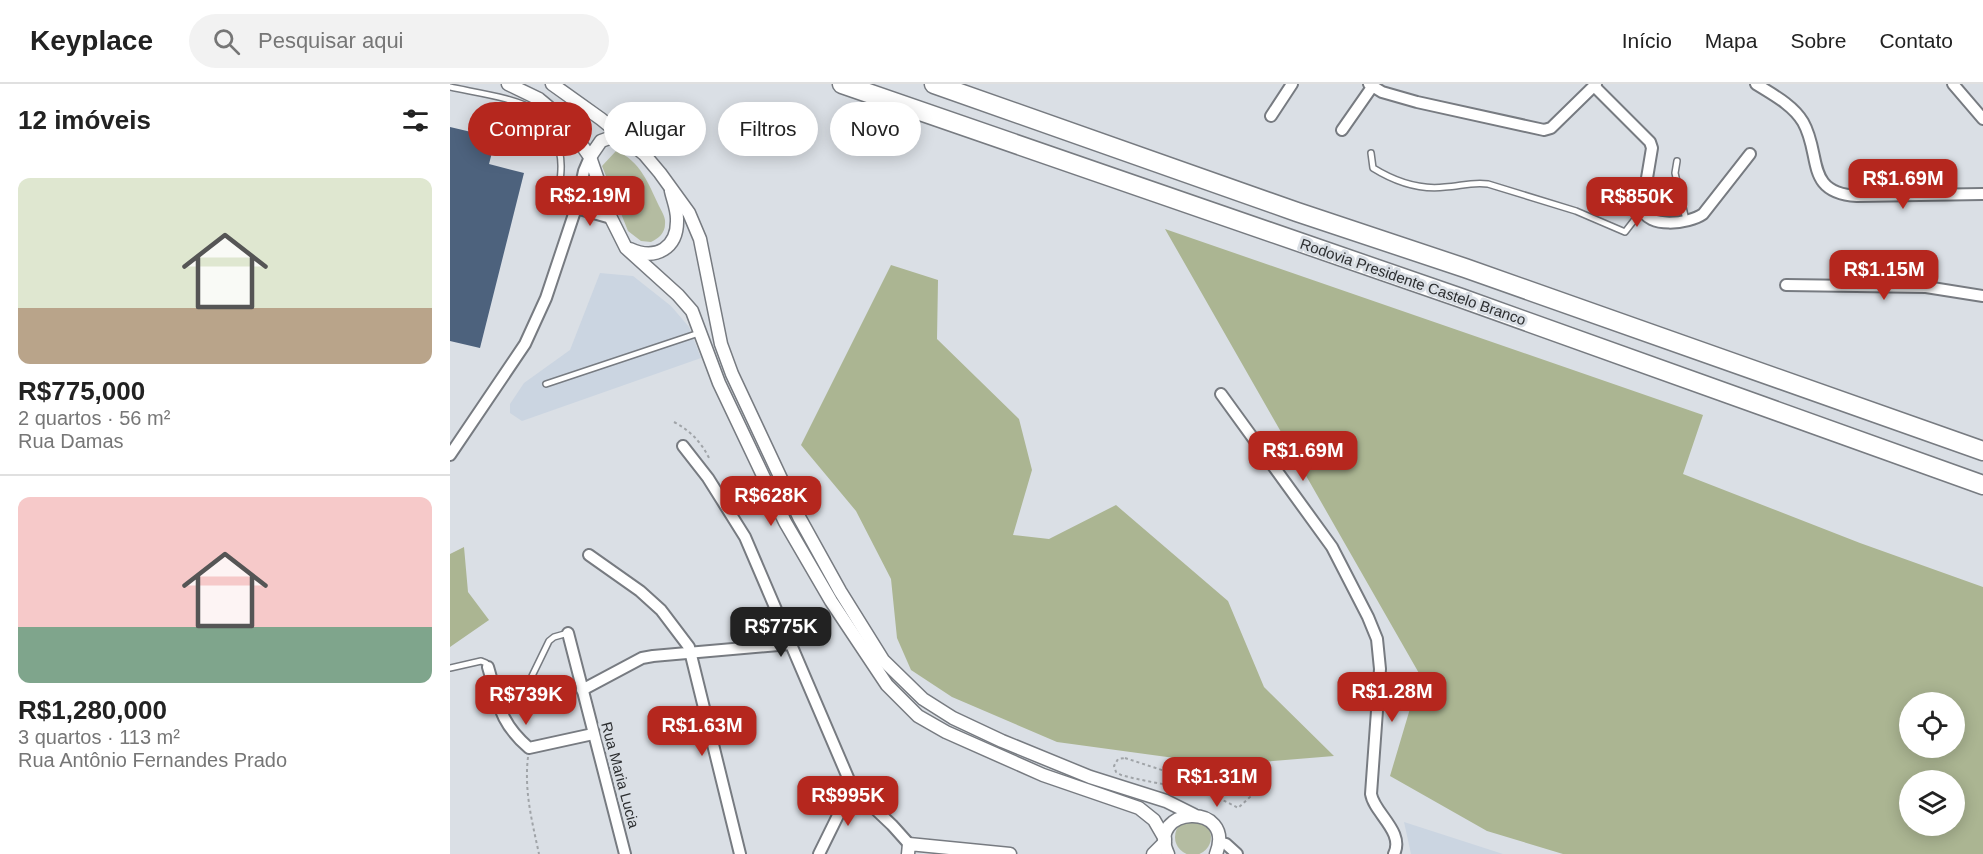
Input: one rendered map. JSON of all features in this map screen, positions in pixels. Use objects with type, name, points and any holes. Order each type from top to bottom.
[{"type":"highway","name":"Rodovia Presidente Castelo Branco","points":[[842,84],[1472,302],[1983,486]]},
{"type":"highway","name":"Rodovia Presidente Castelo Branco","points":[[934,84],[1983,451]]},
{"type":"street","points":[[508,84],[539,99],[564,122],[590,157],[611,218],[626,248],[692,311],[719,383],[785,522],[831,601],[887,686],[918,716],[946,732],[1042,775],[1138,808],[1154,820],[1166,845]]},
{"type":"street","points":[[552,84],[604,123]]},
{"type":"street","points":[[1271,116],[1292,84]]},
{"type":"street","points":[[1756,84],[1787,105],[1802,122],[1809,137],[1815,168],[1820,178],[1831,190],[1839,194],[1857,196],[1983,194]]},
{"type":"street","points":[[1953,84],[1983,119]]},
{"type":"street","points":[[1342,130],[1371,85],[1382,92],[1417,102],[1537,130],[1551,128],[1595,85],[1650,142],[1652,148],[1642,210],[1648,219],[1656,221],[1696,219],[1703,214],[1750,154]]},
{"type":"street","points":[[450,455],[525,344],[546,298],[576,208],[584,171],[590,157],[604,140]]},
{"type":"street","points":[[646,156],[689,213],[700,239],[721,344],[732,374],[799,517],[840,591],[883,660],[923,699],[953,718],[1090,777],[1166,801],[1209,821],[1219,835],[1218,848]]},
{"type":"street","points":[[626,248],[644,255],[652,255],[671,243],[677,216],[671,189]]},
{"type":"street","points":[[576,208],[611,218]]},
{"type":"street","points":[[1786,285],[1926,287],[1983,296]]},
{"type":"street","points":[[1221,394],[1332,547],[1355,589],[1372,628],[1379,652],[1378,711],[1371,794],[1375,806],[1393,831],[1396,840],[1394,854]]},
{"type":"street","points":[[682,446],[708,478],[745,537],[852,787],[892,825],[909,849],[1010,854]]},
{"type":"street","points":[[589,555],[640,591],[661,610],[689,647],[740,854]]},
{"type":"street","name":"Rua Maria Lucia","points":[[568,633],[625,854]]},
{"type":"street","points":[[582,690],[642,658],[790,644]]},
{"type":"street","points":[[488,667],[502,716],[515,736],[529,748],[593,734]]},
{"type":"street","points":[[819,854],[852,787]]},
{"type":"street","points":[[1153,854],[1166,845],[1172,824],[1178,818],[1194,815]]},
{"type":"street","points":[[1218,848],[1226,844],[1237,854]]},
{"type":"lane","points":[[450,87],[518,102],[535,111],[550,130],[559,149],[561,197],[567,204],[576,208]]},
{"type":"lane","points":[[1371,153],[1373,168],[1386,176],[1420,187],[1445,187],[1474,182],[1488,184],[1576,211],[1625,232],[1642,210]]},
{"type":"lane","points":[[1677,160],[1675,173],[1686,221]]},
{"type":"lane","points":[[546,384],[701,333]]},
{"type":"lane","points":[[532,676],[549,641],[568,633]]},
{"type":"lane","points":[[450,668],[481,661],[488,667]]},
{"type":"path","points":[[529,748],[525,776],[527,801],[539,854]]},
{"type":"path","points":[[1125,758],[1171,773],[1249,780],[1252,786],[1250,797],[1238,808],[1199,791],[1121,775],[1116,772],[1114,766],[1118,759],[1125,758]]},
{"type":"shaded area","points":[[600,273],[633,276],[671,306],[689,327],[701,358],[522,421],[510,413],[510,404],[524,383],[570,350]]},
{"type":"shaded area","points":[[1404,822],[1503,854],[1411,854]]},
{"type":"green space","points":[[611,156],[625,156],[638,167],[664,215],[664,230],[659,237],[651,242],[641,241],[628,231],[602,166]]},
{"type":"green space","points":[[1165,229],[1703,415],[1683,474],[1860,543],[1983,587],[1983,854],[1563,854],[1487,831],[1390,776],[1420,675]]},
{"type":"green space","points":[[891,265],[938,280],[937,339],[1019,419],[1032,470],[1013,535],[1049,539],[1116,505],[1228,601],[1264,687],[1334,756],[1226,765],[1057,742],[952,697],[911,670],[897,638],[891,579],[856,511],[801,445]]},
{"type":"green space","points":[[464,547],[468,592],[489,620],[450,647],[450,554]]},
{"type":"green space","points":[[1193,819],[1206,824],[1211,837],[1206,850],[1193,855],[1180,850],[1175,837],[1180,824]]},
{"type":"building","points":[[450,127],[468,131],[468,156],[491,156],[489,164],[524,173],[480,348],[450,341]]}]
